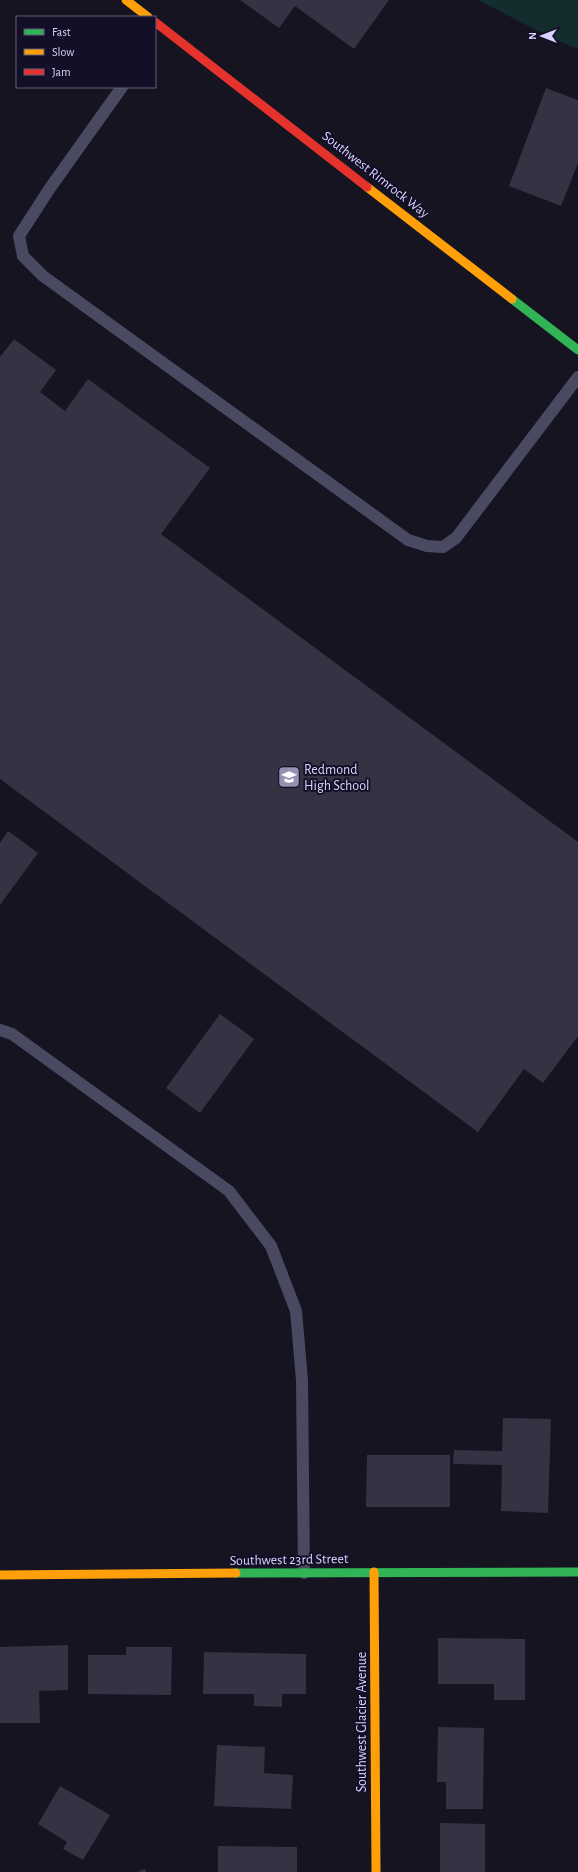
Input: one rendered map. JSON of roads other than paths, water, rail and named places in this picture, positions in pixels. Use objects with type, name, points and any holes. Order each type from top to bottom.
[{"type":"street","points":[[126,0],[147,16]]},
{"type":"street","name":"Southwest Rimrock Way","points":[[159,26],[578,350]]},
{"type":"street","name":"Southwest Glacier Avenue","points":[[374,1572],[376,1872]]},
{"type":"street","name":"Southwest 23rd Street","points":[[0,1575],[578,1572]]},
{"type":"lane","points":[[156,36],[159,26]]},
{"type":"lane","points":[[121,88],[50,188],[19,236],[23,256],[43,276],[408,540],[427,546],[442,547],[456,538],[578,377]]},
{"type":"lane","points":[[0,1030],[12,1034],[229,1191],[271,1246],[296,1311],[302,1380],[304,1573]]},
{"type":"place","name":"Redmond High School","points":[[289,777]]}]
